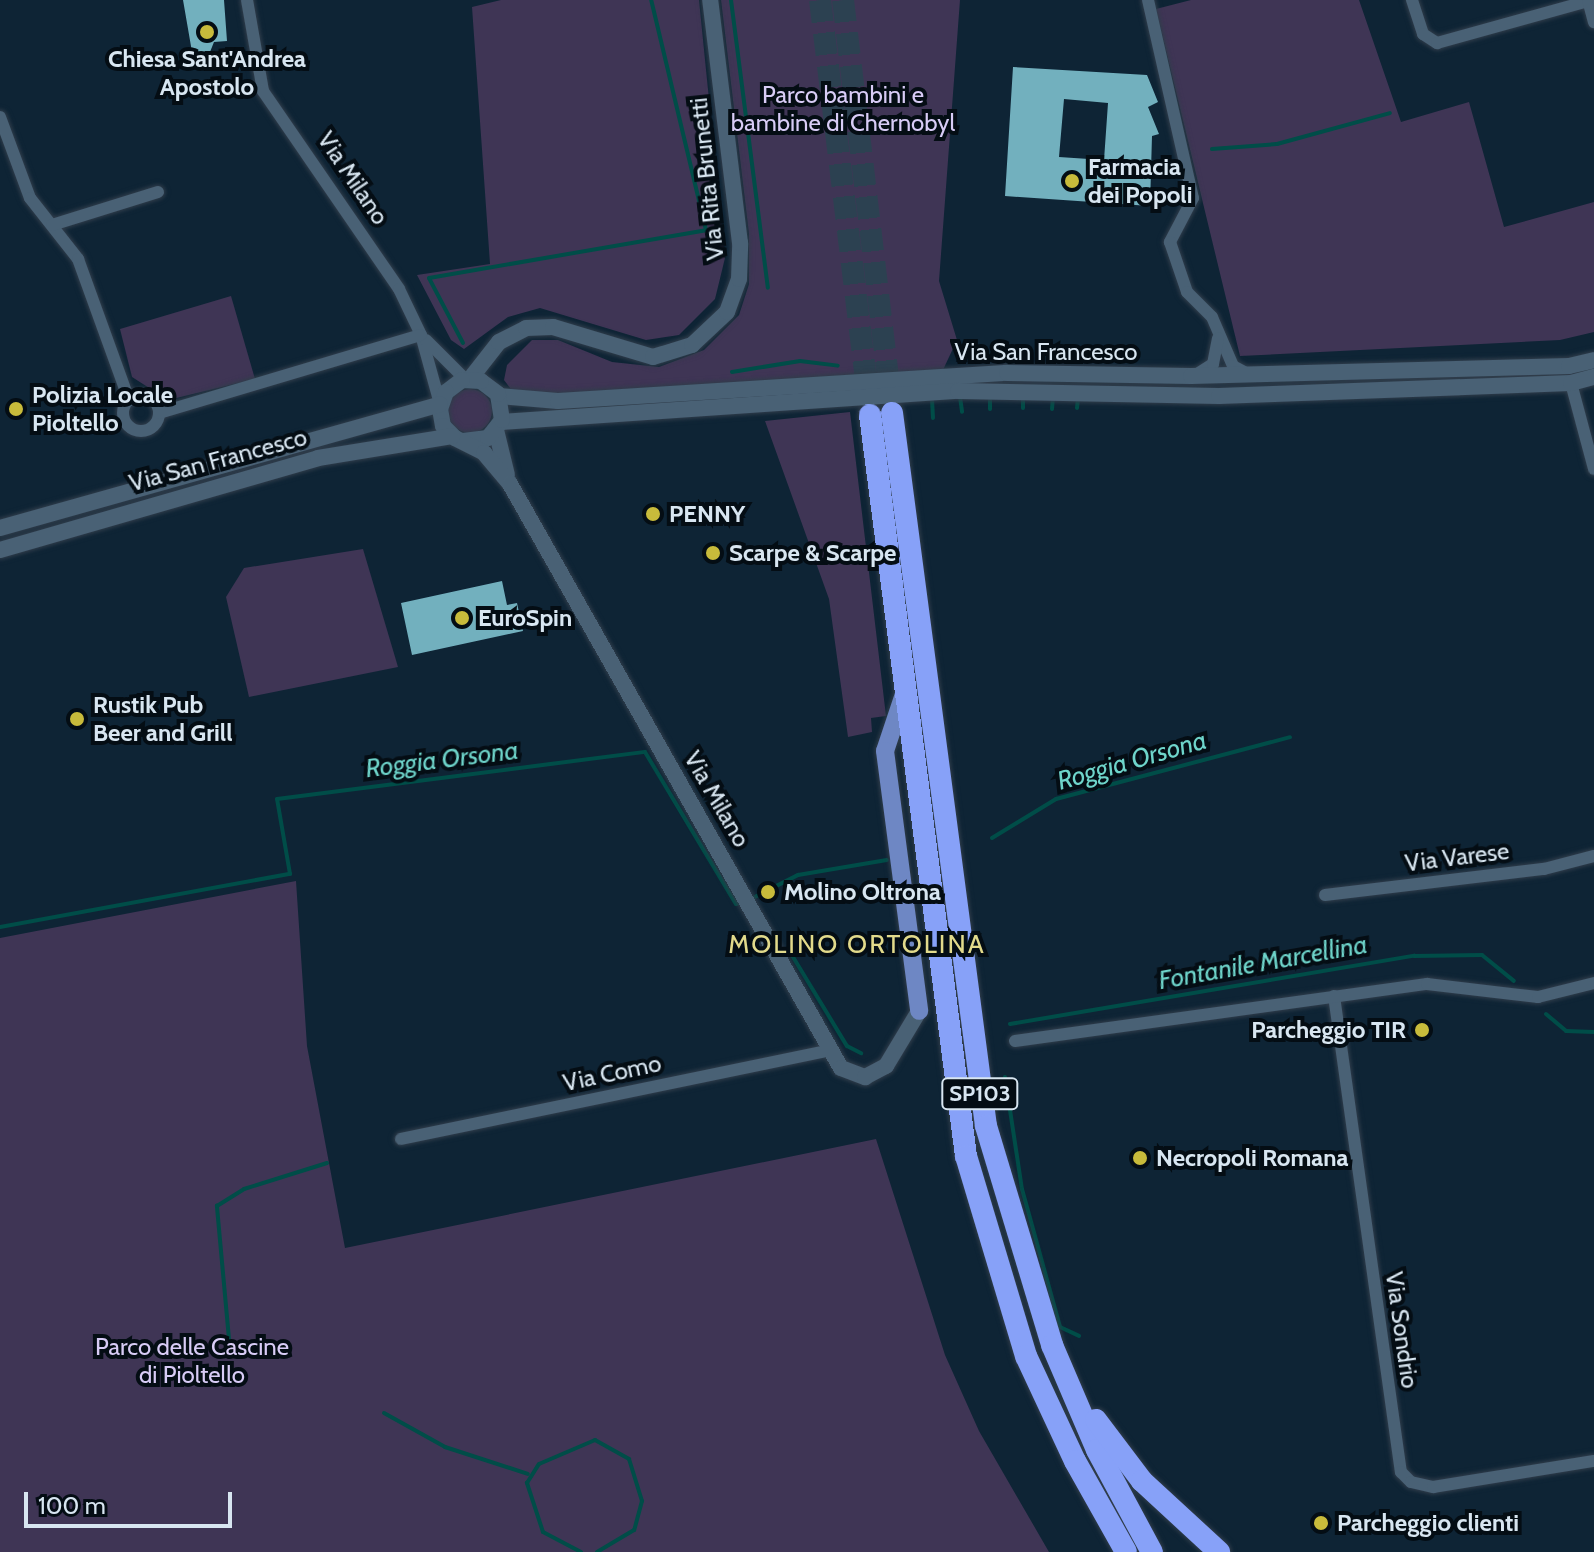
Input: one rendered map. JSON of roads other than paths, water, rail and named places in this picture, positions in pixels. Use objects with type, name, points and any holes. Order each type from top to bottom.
[{"type":"highway","name":"SP103","points":[[1126,1552],[1040,1388],[976,1201],[949,1064],[904,694],[881,414],[916,606],[977,1081],[1003,1193],[1069,1387],[1152,1552]]},
{"type":"highway","name":"SP103","points":[[935,761],[996,1116],[1037,1274],[1074,1374],[1107,1437],[1142,1481],[1219,1552]]},
{"type":"main road","points":[[904,694],[885,751],[919,1011]]},
{"type":"street","name":"Via Milano","points":[[247,0],[252,61],[263,91],[372,250],[421,335],[440,404]]},
{"type":"street","name":"Via Rita Brunetti","points":[[516,331],[553,327],[628,354],[661,356],[692,345],[730,307],[739,279],[740,243],[710,0]]},
{"type":"street","points":[[1148,0],[1194,204],[1170,242],[1187,292],[1212,317],[1233,366],[1252,374]]},
{"type":"street","points":[[1412,0],[1423,34],[1437,43],[1588,1],[1594,22]]},
{"type":"street","points":[[0,117],[27,192],[80,264],[129,400],[123,416],[134,431],[149,429],[159,413],[421,335]]},
{"type":"street","points":[[52,225],[158,192]]},
{"type":"street","points":[[516,331],[497,355],[498,426],[481,441],[458,439],[442,423],[440,404],[449,388],[468,379],[516,331]]},
{"type":"street","name":"Via Milano","points":[[421,335],[468,379]]},
{"type":"street","points":[[1191,376],[1210,368],[1218,335]]},
{"type":"street","name":"Via San Francesco","points":[[496,392],[572,400],[1007,373],[1191,376],[1569,366],[1594,360]]},
{"type":"street","name":"Via San Francesco","points":[[498,426],[958,391],[1219,396],[1571,383],[1594,377]]},
{"type":"street","points":[[468,379],[496,392]]},
{"type":"street","points":[[1571,383],[1594,469]]},
{"type":"street","points":[[129,400],[149,398],[159,413]]},
{"type":"street","name":"Via San Francesco","points":[[0,528],[440,404]]},
{"type":"street","name":"Via Milano","points":[[498,426],[510,484]]},
{"type":"street","name":"Via Milano","points":[[458,439],[490,458],[510,484],[841,1068],[871,1075],[891,1062],[919,1011]]},
{"type":"street","name":"Via San Francesco","points":[[0,550],[318,458],[458,439]]},
{"type":"street","name":"Via Varese","points":[[1325,895],[1544,869],[1594,856]]},
{"type":"street","points":[[1015,1041],[1427,984],[1538,997],[1594,983]]},
{"type":"street","name":"Via Sondrio","points":[[1334,996],[1401,1472],[1411,1482],[1433,1487],[1594,1461]]},
{"type":"street","name":"Via Como","points":[[401,1139],[831,1050]]},
{"type":"waterway","points":[[463,343],[429,278],[706,230],[651,0]]},
{"type":"waterway","points":[[731,0],[768,288]]},
{"type":"waterway","points":[[1212,149],[1277,144],[1390,113]]},
{"type":"waterway","points":[[732,372],[800,361],[838,366]]},
{"type":"waterway","points":[[960,397],[962,412]]},
{"type":"waterway","points":[[990,397],[990,409]]},
{"type":"waterway","points":[[1052,409],[1053,398]]},
{"type":"waterway","points":[[1077,408],[1078,398]]},
{"type":"waterway","points":[[932,399],[933,418]]},
{"type":"waterway","points":[[1023,399],[1023,408]]},
{"type":"waterway","name":"Roggia Orsona","points":[[992,838],[1056,799],[1290,737]]},
{"type":"waterway","name":"Roggia Orsona","points":[[0,927],[290,874],[277,799],[645,752],[736,904],[742,902]]},
{"type":"waterway","name":"Roggia Orsona","points":[[751,899],[798,875],[887,860]]},
{"type":"waterway","name":"Fontanile Marcellina","points":[[790,952],[847,1046],[861,1053]]},
{"type":"waterway","name":"Fontanile Marcellina","points":[[1010,1024],[1414,956],[1482,955],[1514,981]]},
{"type":"waterway","name":"Fontanile Marcellina","points":[[1546,1014],[1566,1031],[1594,1032]]},
{"type":"waterway","points":[[1005,1077],[1022,1189],[1060,1327],[1079,1336]]},
{"type":"waterway","name":"Fontanile Marcellina","points":[[229,1339],[217,1206],[244,1189],[327,1163]]},
{"type":"waterway","points":[[384,1413],[445,1447],[528,1474]]},
{"type":"waterway","points":[[581,1552],[543,1532],[527,1483],[539,1464],[595,1440],[629,1459],[642,1501],[634,1530],[597,1552]]},
{"type":"tunnel","points":[[820,0],[869,404]]},
{"type":"tunnel","points":[[843,0],[891,400]]},
{"type":"place","name":"Chiesa Sant'Andrea Apostolo","points":[[207,32]]},
{"type":"place","name":"Farmacia dei Popoli","points":[[1072,181]]},
{"type":"place","name":"Polizia Locale Pioltello","points":[[16,409]]},
{"type":"place","name":"PENNY","points":[[653,514]]},
{"type":"place","name":"Scarpe & Scarpe","points":[[713,553]]},
{"type":"place","name":"EuroSpin","points":[[462,618]]},
{"type":"place","name":"Rustik Pub Beer and Grill","points":[[77,719]]},
{"type":"place","name":"Molino Oltrona","points":[[768,892]]},
{"type":"place","name":"Parcheggio TIR","points":[[1422,1030]]},
{"type":"place","name":"Necropoli Romana","points":[[1140,1158]]},
{"type":"place","name":"Parcheggio clienti","points":[[1321,1523]]},
{"type":"district","name":"MOLINO ORTOLINA","points":[[857,945]]},
{"type":"park label","name":"Parco bambini e bambine di Chernobyl","points":[[843,109]]},
{"type":"park label","name":"Parco delle Cascine di Pioltello","points":[[192,1361]]}]
